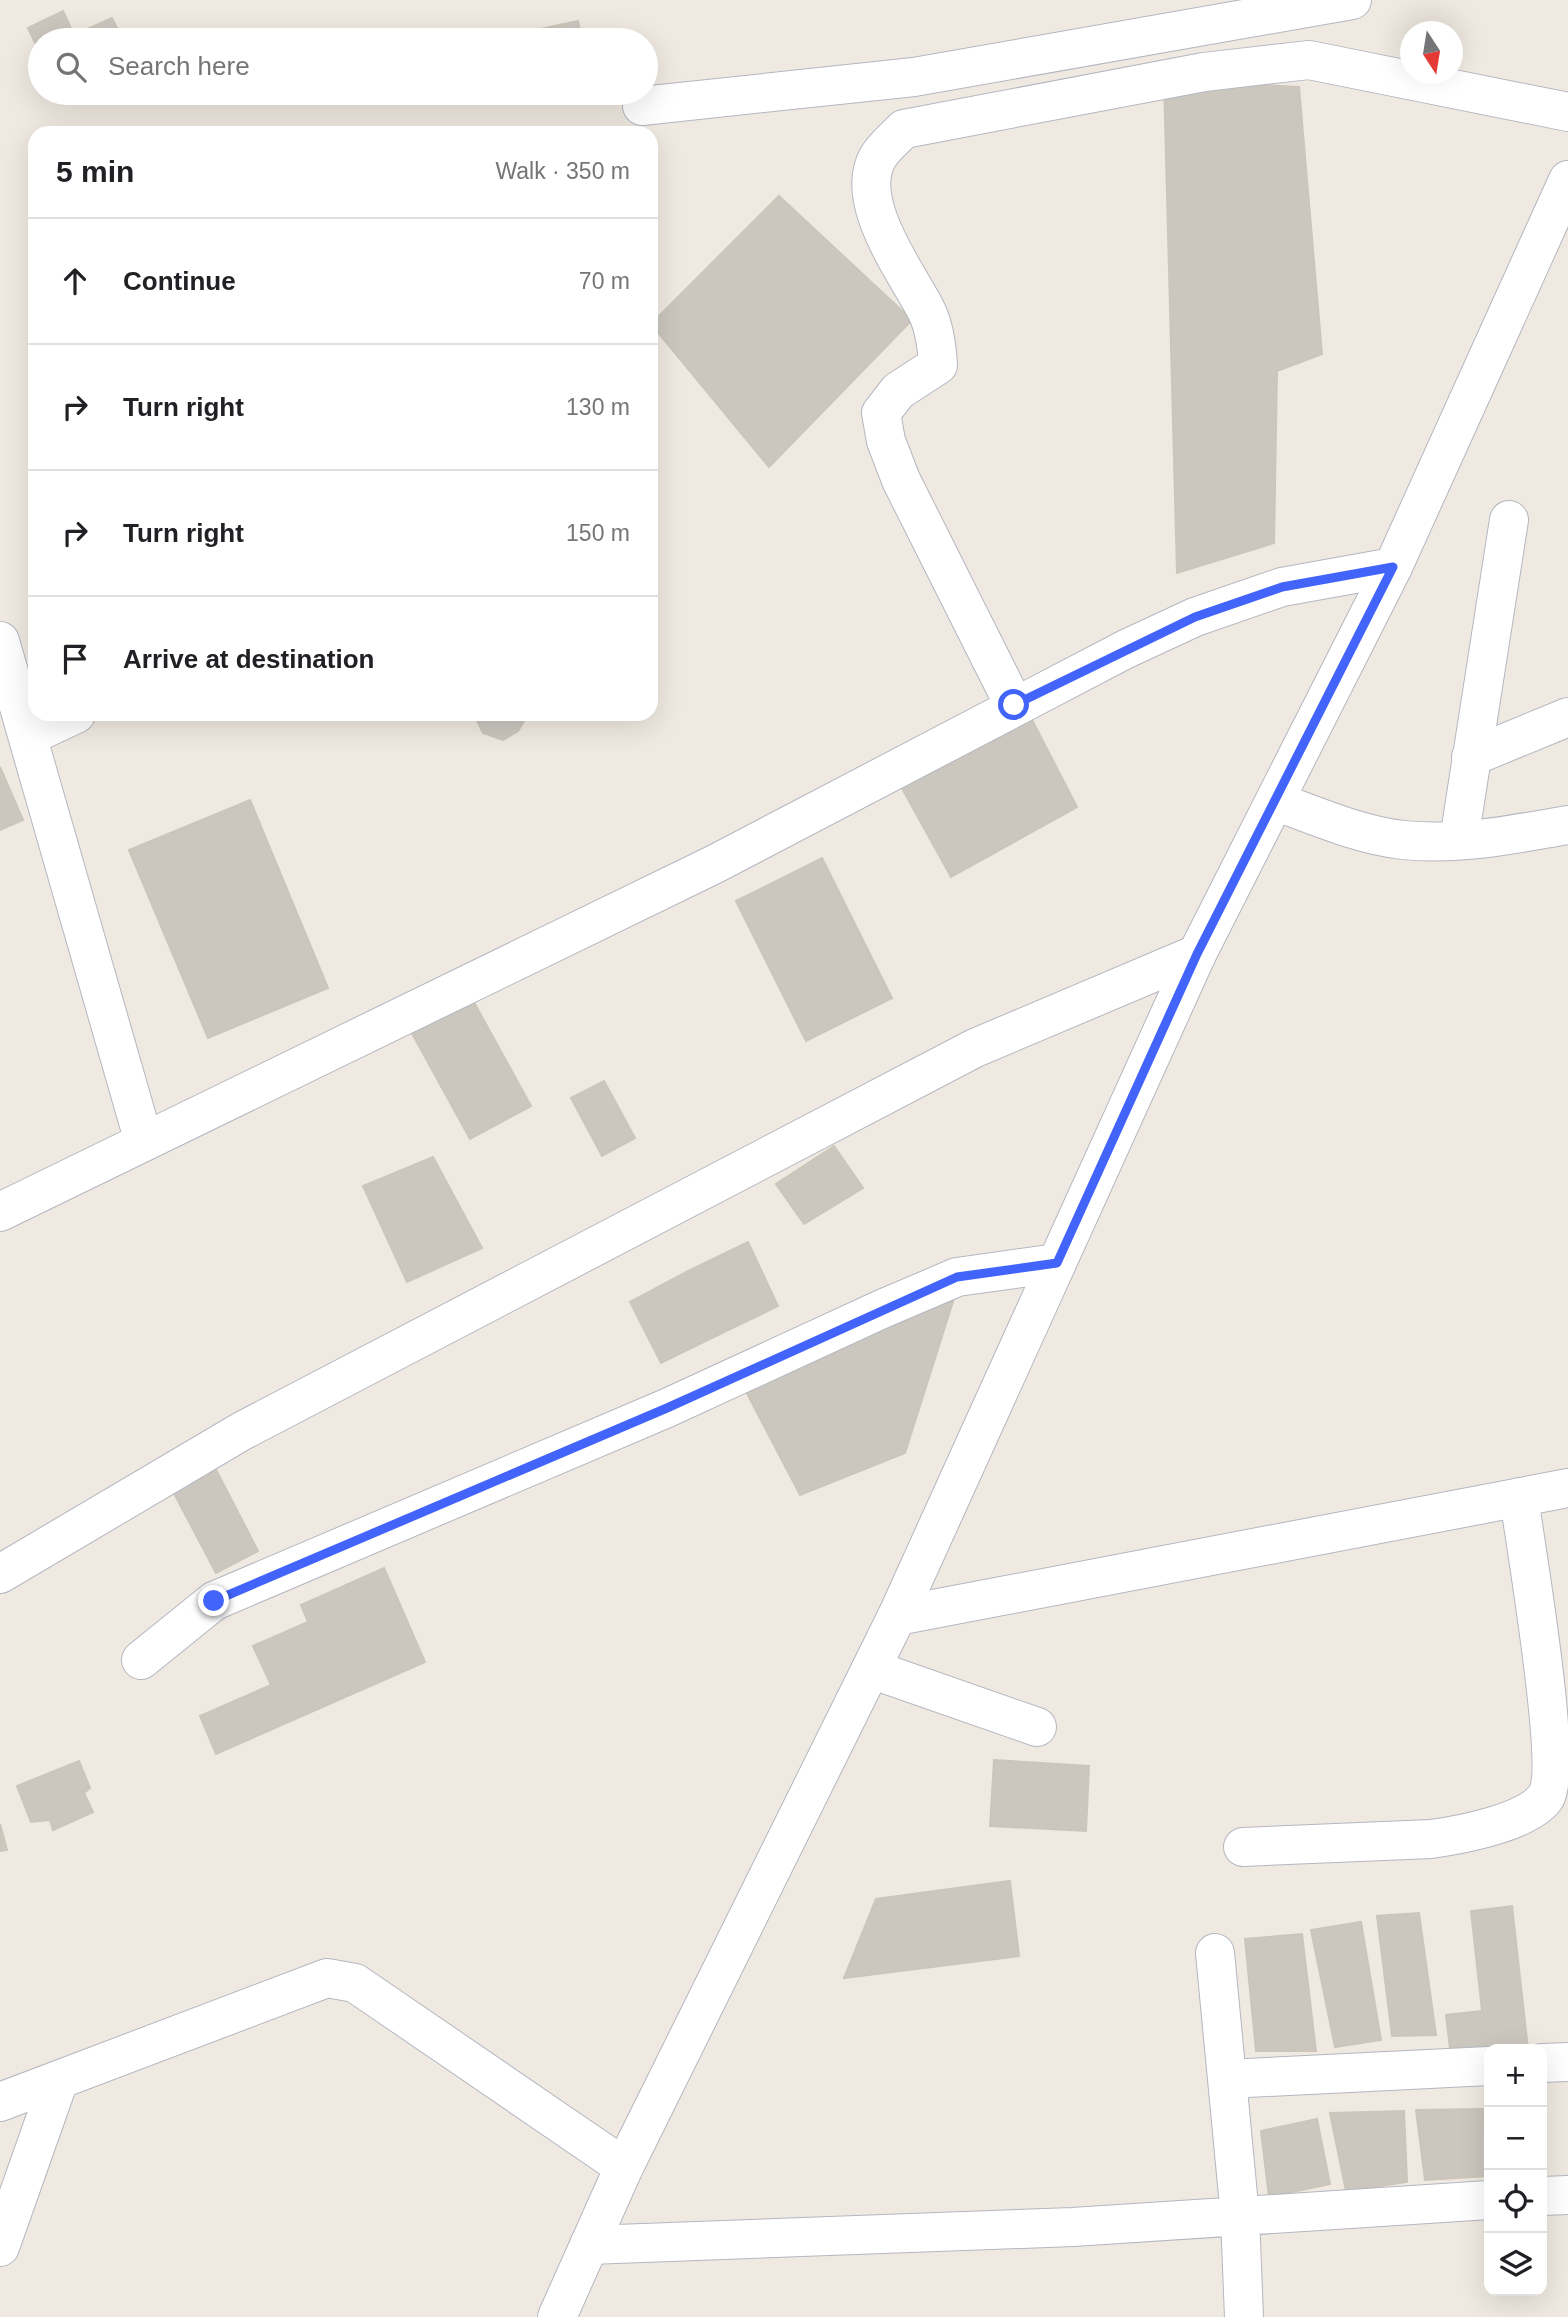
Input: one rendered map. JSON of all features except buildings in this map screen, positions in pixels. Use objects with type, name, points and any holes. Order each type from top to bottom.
[{"type":"street","points":[[658,104],[914,77],[1352,0]]},
{"type":"street","points":[[1014,705],[901,480],[886,441],[881,413],[898,391],[938,365],[937,344],[928,314],[890,251],[873,199],[878,157],[904,129],[1204,72],[1308,60],[1568,112]]},
{"type":"street","points":[[642,106],[651,105]]},
{"type":"street","points":[[557,2317],[624,2167],[897,1616],[1197,954],[1393,567],[1567,183]]},
{"type":"street","points":[[1458,840],[1509,520]]},
{"type":"street","points":[[0,1212],[715,864],[1014,705],[1195,617],[1282,587],[1393,567]]},
{"type":"street","points":[[2,652],[29,737],[144,1142]]},
{"type":"street","points":[[1471,757],[1568,717]]},
{"type":"street","points":[[29,737],[62,721]]},
{"type":"street","points":[[1275,801],[1363,832],[1402,840],[1458,840],[1568,825]]},
{"type":"street","points":[[0,1574],[242,1431],[975,1048],[1197,954]]},
{"type":"street","points":[[141,1660],[214,1601],[667,1408],[882,1309],[957,1277],[1057,1263]]},
{"type":"street","points":[[897,1616],[1568,1488]]},
{"type":"street","points":[[1244,1847],[1431,1839],[1460,1835],[1499,1823],[1532,1808],[1545,1797],[1552,1773],[1549,1728],[1519,1497]]},
{"type":"street","points":[[870,1669],[1037,1727]]},
{"type":"street","points":[[1215,1953],[1240,2216],[1244,2317]]},
{"type":"street","points":[[0,2102],[327,1978],[344,1979],[355,1983],[624,2167]]},
{"type":"street","points":[[1547,2063],[1568,2062]]},
{"type":"street","points":[[1227,2079],[1484,2066]]},
{"type":"street","points":[[0,2247],[59,2080]]},
{"type":"street","points":[[1547,2196],[1568,2194]]},
{"type":"street","points":[[589,2245],[1073,2227],[1484,2200]]},
{"type":"route","points":[[214,1601],[667,1408],[957,1277],[1057,1263],[1197,954],[1393,567],[1282,587],[1195,617],[1014,705]]}]
